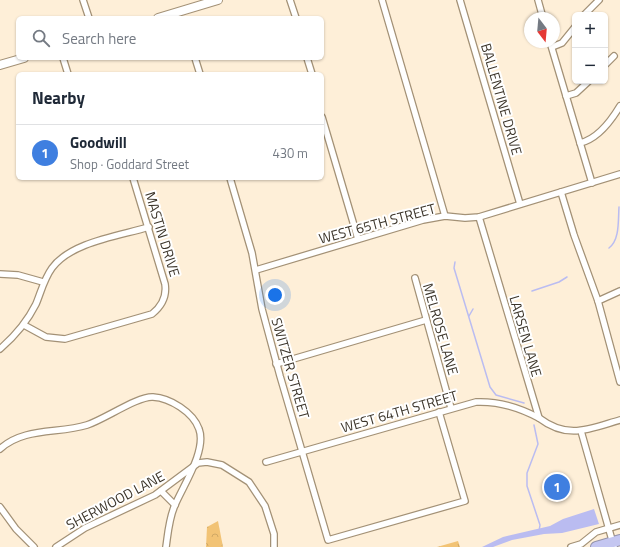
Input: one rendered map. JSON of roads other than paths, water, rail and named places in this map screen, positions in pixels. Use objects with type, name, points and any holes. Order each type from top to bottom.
[{"type":"highway","points":[[596,547],[616,543]]},
{"type":"street","points":[[84,0],[88,16]]},
{"type":"street","points":[[170,16],[182,14],[218,0]]},
{"type":"street","points":[[290,0],[295,16]]},
{"type":"street","points":[[382,0],[445,216]]},
{"type":"street","name":"BALLENTINE DRIVE","points":[[460,0],[520,204]]},
{"type":"street","points":[[538,0],[541,12]]},
{"type":"street","points":[[587,12],[599,0]]},
{"type":"street","points":[[560,43],[562,43],[572,31]]},
{"type":"street","points":[[552,48],[592,183]]},
{"type":"street","points":[[608,62],[614,56]]},
{"type":"street","points":[[0,65],[17,60]]},
{"type":"street","points":[[64,60],[67,72]]},
{"type":"street","points":[[196,60],[199,72]]},
{"type":"street","points":[[308,60],[311,72]]},
{"type":"street","points":[[566,96],[576,93],[586,84]]},
{"type":"street","points":[[580,143],[591,140],[620,106]]},
{"type":"street","points":[[324,124],[358,239]]},
{"type":"street","name":"WEST 65TH STREET","points":[[256,270],[358,239],[445,216],[465,218],[479,217],[620,174]]},
{"type":"street","name":"MASTIN DRIVE","points":[[24,326],[46,337],[65,339],[152,314],[162,304],[165,296],[166,284],[134,180]]},
{"type":"street","name":"SWITZER STREET","points":[[231,180],[256,270],[262,309],[276,364],[328,540],[465,501],[439,412]]},
{"type":"street","points":[[561,192],[574,235],[598,301],[620,382]]},
{"type":"street","name":"LARSEN LANE","points":[[479,217],[539,418]]},
{"type":"street","points":[[0,349],[24,326],[35,306],[44,282],[56,264],[76,249],[149,227]]},
{"type":"street","points":[[0,274],[18,275],[44,282]]},
{"type":"street","name":"MELROSE LANE","points":[[415,278],[451,408]]},
{"type":"street","points":[[598,301],[620,291]]},
{"type":"street","points":[[276,364],[426,320]]},
{"type":"street","points":[[0,449],[13,439],[28,434],[87,425],[114,414],[140,399],[153,397],[170,401],[189,414],[195,421],[199,428],[200,444],[193,466],[175,504],[166,547]]},
{"type":"street","name":"WEST 64TH STREET","points":[[266,462],[476,402],[491,402],[527,412],[539,418]]},
{"type":"street","points":[[539,418],[558,429],[581,432],[620,420]]},
{"type":"street","points":[[581,432],[609,528],[616,543]]},
{"type":"street","name":"SHERWOOD LANE","points":[[56,547],[85,528],[161,491],[198,463],[207,462],[222,465],[249,482],[265,506],[274,534],[274,547]]},
{"type":"street","points":[[161,491],[175,504]]},
{"type":"street","points":[[0,507],[16,529],[34,547]]},
{"type":"street","points":[[571,547],[581,544],[596,532],[620,525]]},
{"type":"water","points":[[594,509],[599,524],[562,533],[544,534],[512,540],[493,547],[482,547],[503,537],[550,526],[563,519]]},
{"type":"waterway","points":[[609,248],[613,244],[617,235],[619,207]]},
{"type":"waterway","points":[[455,262],[454,268],[490,387],[496,395],[524,403]]},
{"type":"waterway","points":[[532,291],[559,282],[567,277]]},
{"type":"waterway","points":[[469,316],[473,309]]},
{"type":"waterway","points":[[534,425],[538,444],[527,473],[527,486],[540,525],[539,531]]},
{"type":"place","name":"Goodwill","points":[[557,487]]}]
